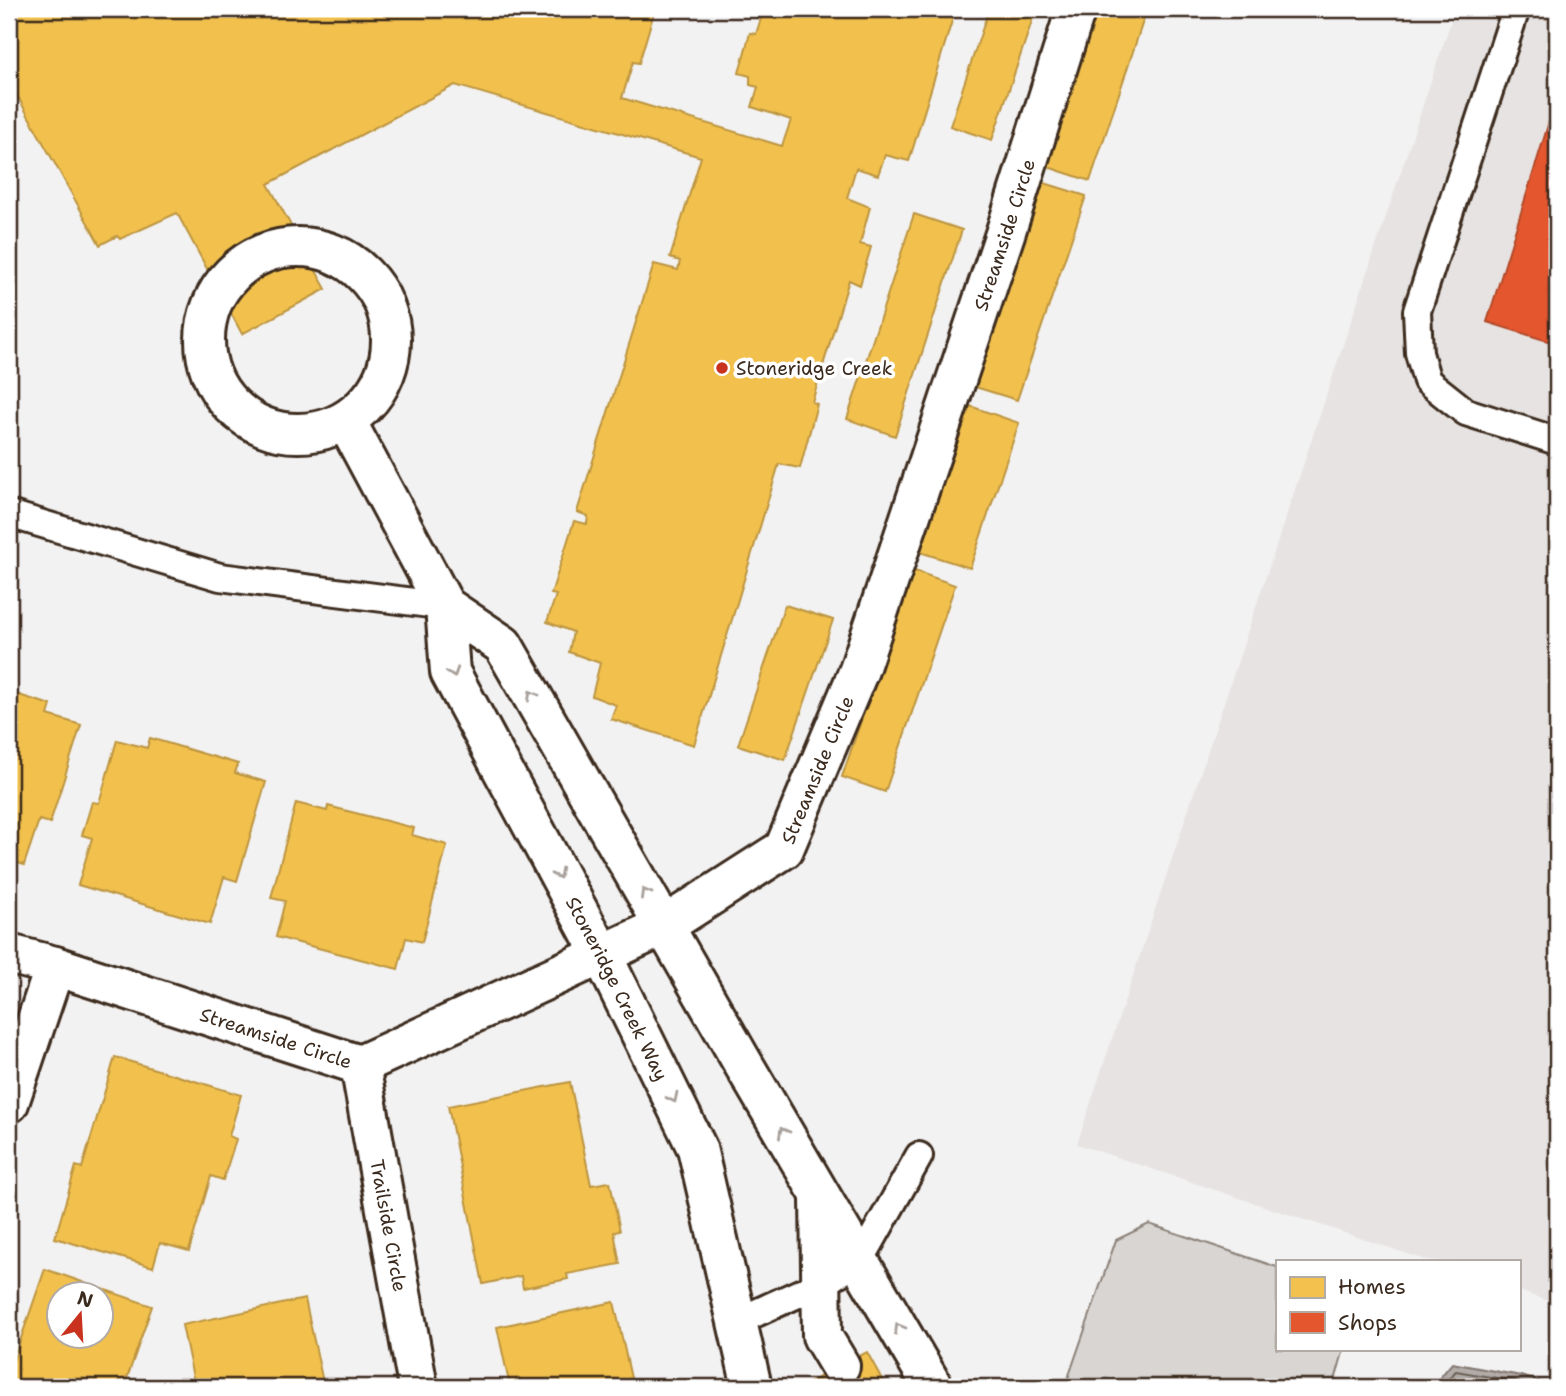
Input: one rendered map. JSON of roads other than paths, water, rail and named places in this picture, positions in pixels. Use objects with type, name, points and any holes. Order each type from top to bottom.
[{"type":"street","name":"Streamside Circle","points":[[9,954],[55,966],[360,1065],[664,926],[784,849],[859,670],[1076,9]]},
{"type":"street","points":[[284,247],[316,248],[346,260],[370,281],[386,308],[392,340],[387,372],[371,400],[346,421],[319,431],[289,434],[260,426],[235,410],[216,386],[205,359],[205,329],[212,300],[229,276],[253,258],[284,247]]},
{"type":"street","name":"Stoneridge Creek Way","points":[[346,421],[444,606],[450,672],[601,955],[697,1148],[752,1387]]},
{"type":"street","name":"Stoneridge Creek Way","points":[[444,606],[503,646],[933,1387]]},
{"type":"street","points":[[9,1103],[55,966]]},
{"type":"street","name":"Trailside Circle","points":[[360,1065],[418,1387]]},
{"type":"street","name":"Stoneridge Creek Way","points":[[820,1194],[822,1336],[839,1366]]},
{"type":"lane","points":[[1516,9],[1417,311],[1419,353],[1427,381],[1466,412],[1557,440]]},
{"type":"lane","points":[[9,514],[220,577],[444,606]]},
{"type":"lane","points":[[736,1322],[822,1283],[860,1261],[919,1156]]},
{"type":"water","points":[[1452,1363],[1521,1376],[1556,1387],[1432,1387]]},
{"type":"place","name":"Stoneridge Creek","points":[[722,368]]}]
